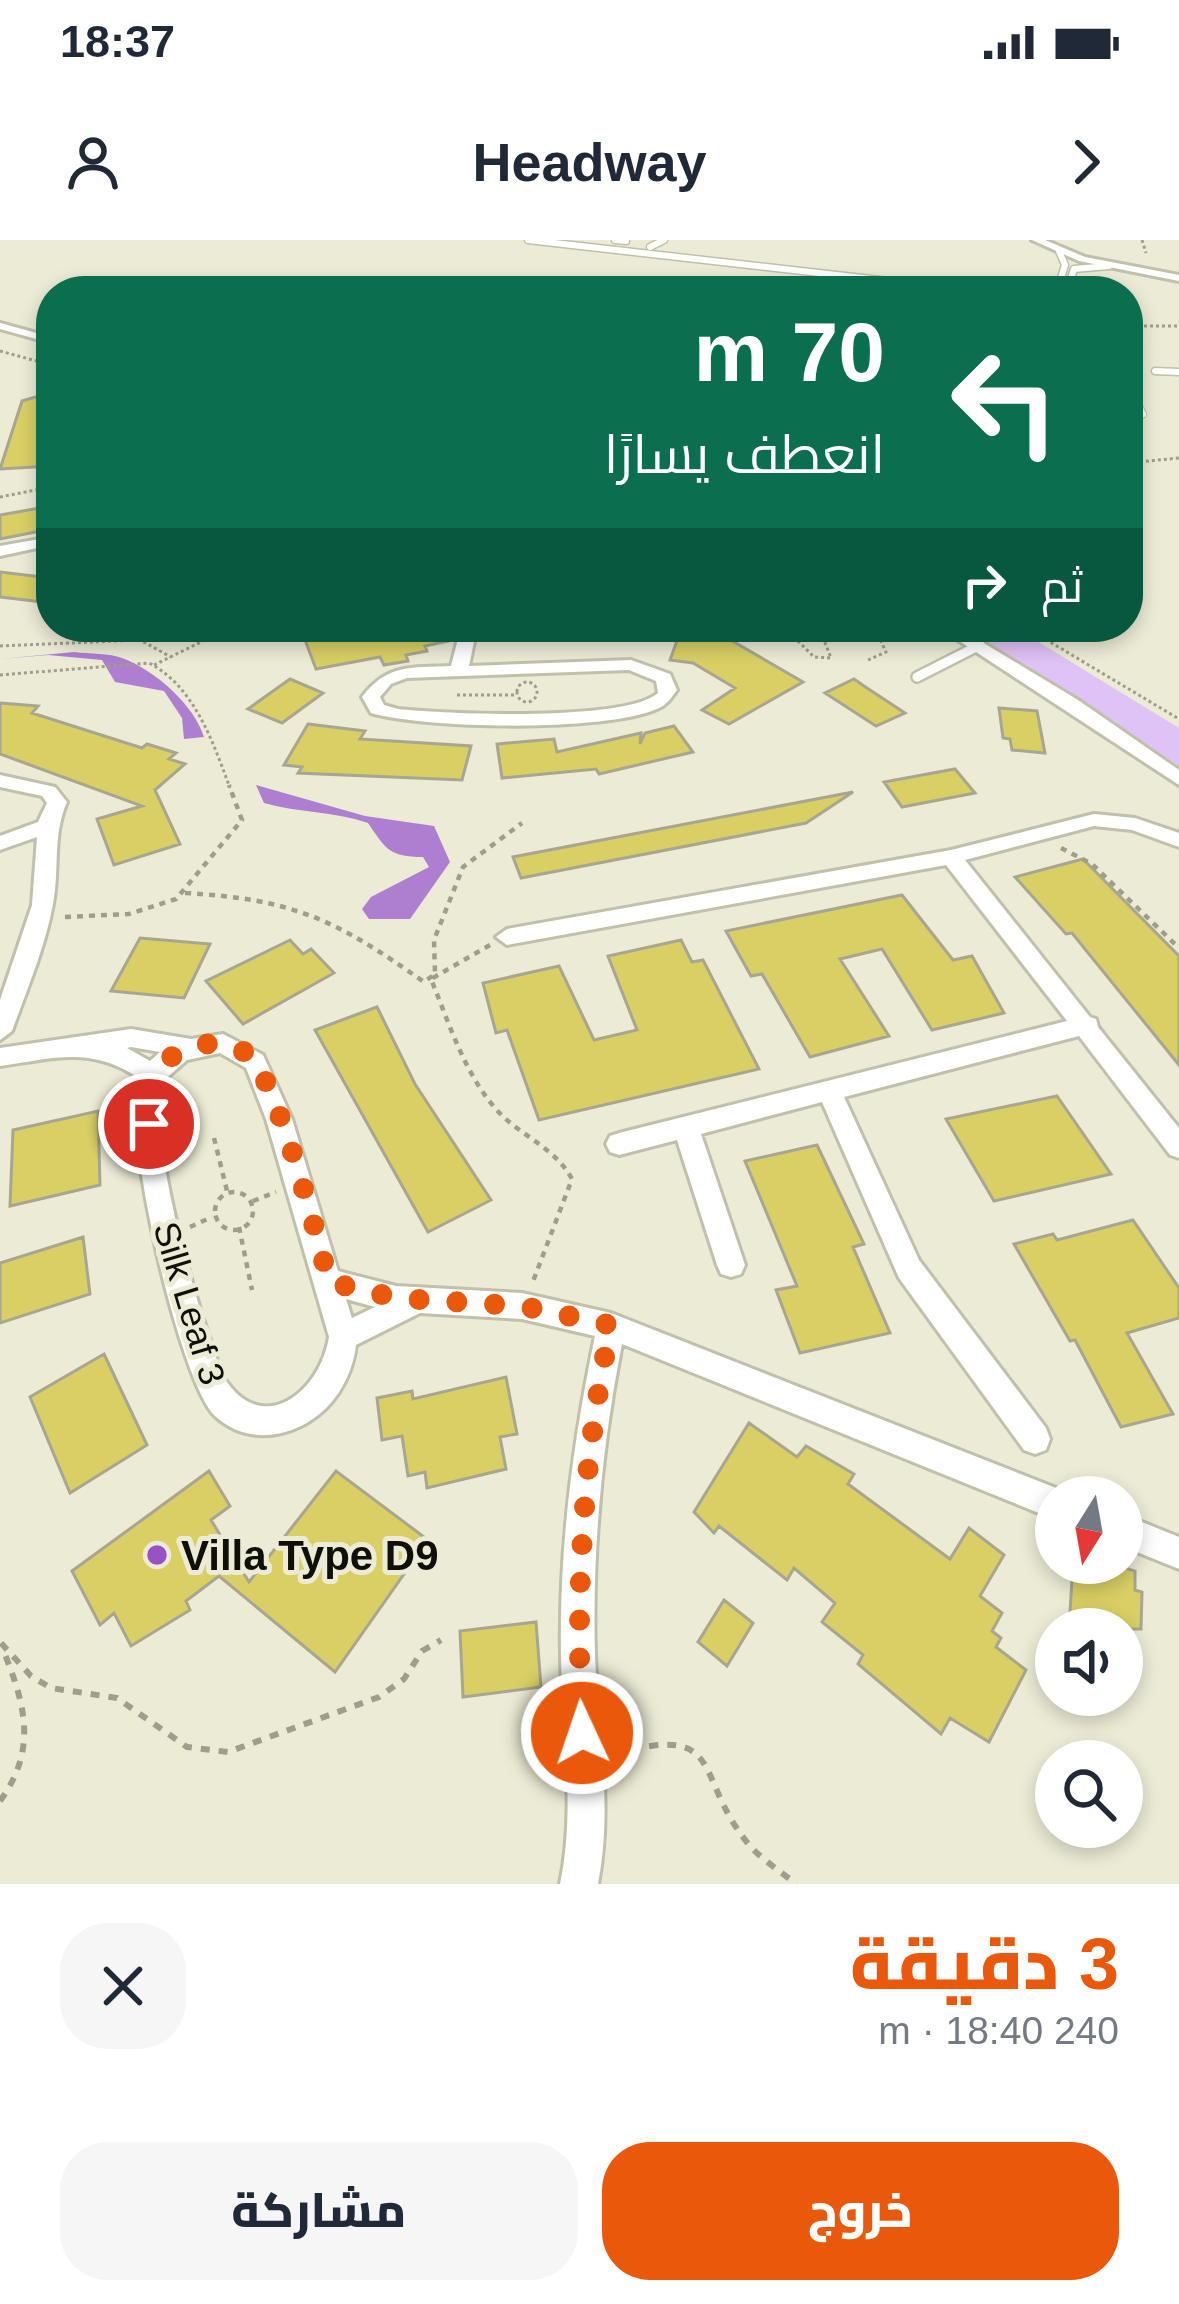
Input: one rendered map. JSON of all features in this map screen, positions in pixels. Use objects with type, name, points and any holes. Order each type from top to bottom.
[{"type":"street","points":[[1037,240],[1109,266],[1179,278]]},
{"type":"street","points":[[0,326],[36,336]]},
{"type":"street","points":[[4,551],[36,544]]},
{"type":"street","points":[[4,551],[36,556]]},
{"type":"street","points":[[459,670],[467,642]]},
{"type":"street","points":[[475,642],[494,668]]},
{"type":"street","points":[[974,642],[1179,779]]},
{"type":"street","points":[[641,666],[659,673],[668,690],[660,701],[643,708],[529,716],[405,717],[385,713],[373,703],[374,690],[394,676],[459,670],[641,666]]},
{"type":"street","points":[[0,781],[38,787],[54,796],[57,810],[46,826],[0,843]]},
{"type":"street","points":[[507,937],[951,857],[1107,820],[1179,840]]},
{"type":"street","points":[[0,1031],[49,882],[46,826]]},
{"type":"street","points":[[951,857],[1088,1025],[1179,1147]]},
{"type":"street","points":[[619,1144],[1088,1025]]},
{"type":"street","points":[[0,1057],[131,1038],[190,1048],[223,1043],[255,1062],[301,1184],[343,1336],[401,1306],[432,1299]]},
{"type":"street","points":[[65,1048],[124,1056],[154,1075],[190,1048]]},
{"type":"street","name":"Silk Leaf 3","points":[[154,1075],[146,1100],[160,1201],[214,1394],[225,1407],[258,1420],[296,1413],[328,1388],[343,1354],[343,1336]]},
{"type":"street","points":[[829,1091],[909,1269],[1035,1439]]},
{"type":"street","points":[[686,1127],[731,1264]]},
{"type":"street","points":[[329,1282],[362,1293],[522,1306],[611,1325],[1035,1496]]},
{"type":"street","points":[[579,1884],[588,1825],[578,1660],[580,1526],[593,1411],[611,1325]]},
{"type":"street","points":[[1143,1538],[1179,1553]]},
{"type":"lane","points":[[528,240],[845,276]]},
{"type":"lane","points":[[589,247],[597,240]]},
{"type":"lane","points":[[615,240],[626,241]]},
{"type":"lane","points":[[650,247],[664,240]]},
{"type":"lane","points":[[616,250],[626,241]]},
{"type":"lane","points":[[1059,251],[1065,265],[1062,276]]},
{"type":"lane","points":[[1072,276],[1074,269],[1109,266]]},
{"type":"lane","points":[[1155,371],[1179,372]]},
{"type":"lane","points":[[917,677],[980,645]]},
{"type":"path","points":[[1143,326],[1178,326]]},
{"type":"path","points":[[0,351],[36,361]]},
{"type":"path","points":[[1143,462],[1179,458]]},
{"type":"path","points":[[0,497],[36,490]]},
{"type":"path","points":[[0,646],[93,642]]},
{"type":"path","points":[[144,642],[171,657]]},
{"type":"path","points":[[154,665],[204,642]]},
{"type":"path","points":[[799,642],[814,657],[831,658],[825,642]]},
{"type":"path","points":[[868,660],[886,652],[881,642]]},
{"type":"path","points":[[1049,642],[1179,719]]},
{"type":"path","points":[[0,675],[134,663],[154,665],[182,682],[191,709],[209,728],[211,748],[225,761],[230,797],[242,820],[185,893]]},
{"type":"path","points":[[457,695],[514,695]]},
{"type":"path","points":[[522,823],[506,840],[463,867],[434,940],[431,979],[452,1035],[500,1112],[554,1150],[572,1179],[522,1306]]},
{"type":"path","points":[[1048,834],[1055,844],[1093,864],[1179,948]]},
{"type":"path","points":[[40,919],[129,914],[185,893],[258,897],[340,926],[416,980],[431,979],[452,962],[507,937]]},
{"type":"path","points":[[214,1138],[229,1195]]},
{"type":"path","points":[[243,1193],[254,1201],[253,1215],[239,1227],[222,1227],[213,1217],[216,1204],[229,1195],[243,1193]]},
{"type":"path","points":[[239,1227],[252,1290]]},
{"type":"path","points":[[0,1642],[31,1676],[51,1688],[117,1698],[187,1747],[228,1752],[393,1690],[422,1651],[441,1640]]},
{"type":"path","points":[[0,1642],[31,1728],[22,1768],[0,1801]]},
{"type":"path","points":[[586,1761],[664,1740],[687,1745],[704,1763],[746,1842],[796,1884]]},
{"type":"shaded area","points":[[987,642],[1039,642],[1179,728],[1179,766]]},
{"type":"shaded area","points":[[74,652],[117,656],[147,671],[182,701],[204,737],[184,739],[182,718],[164,691],[115,682],[102,660],[48,655],[0,659]]},
{"type":"shaded area","points":[[256,785],[365,816],[434,826],[450,862],[410,919],[369,919],[362,909],[371,897],[429,867],[423,857],[390,850],[368,823],[264,803]]},
{"type":"building","points":[[36,398],[36,467],[0,469],[22,401]]},
{"type":"building","points":[[36,509],[36,532],[0,539],[0,515]]},
{"type":"building","points":[[0,572],[36,576],[36,601],[0,597]]},
{"type":"building","points":[[306,642],[444,642],[406,655],[408,661],[384,665],[380,657],[316,669]]},
{"type":"building","points":[[677,642],[734,642],[803,682],[729,724],[702,710],[735,688],[693,663],[670,660]]},
{"type":"building","points":[[290,679],[323,693],[282,723],[248,709]]},
{"type":"building","points":[[854,679],[905,713],[876,726],[825,693]]},
{"type":"building","points":[[0,703],[38,706],[32,713],[142,748],[147,744],[176,753],[169,759],[185,764],[155,790],[180,844],[114,865],[97,819],[142,806],[0,754]]},
{"type":"building","points":[[999,708],[1037,711],[1045,753],[1012,750],[1010,739],[1003,738]]},
{"type":"building","points":[[308,724],[365,731],[360,739],[471,746],[462,780],[298,773],[302,767],[284,765]]},
{"type":"building","points":[[674,726],[693,752],[599,774],[596,769],[502,778],[497,744],[554,739],[557,752],[641,733],[640,744],[645,733]]},
{"type":"building","points":[[955,769],[975,793],[902,807],[884,782]]},
{"type":"building","points":[[853,792],[806,823],[521,878],[513,857]]},
{"type":"building","points":[[1083,859],[1179,956],[1179,1065],[1072,933],[1066,934],[1015,877]]},
{"type":"building","points":[[902,895],[953,960],[972,956],[1004,1013],[932,1030],[882,949],[840,959],[889,1036],[810,1057],[762,974],[751,976],[726,931]]},
{"type":"building","points":[[140,938],[210,944],[184,998],[111,991]]},
{"type":"building","points":[[290,940],[303,954],[311,949],[334,973],[243,1024],[206,981]]},
{"type":"building","points":[[681,940],[692,962],[703,960],[759,1069],[539,1120],[507,1030],[496,1033],[483,983],[559,966],[594,1040],[637,1030],[608,956]]},
{"type":"building","points":[[377,1007],[415,1084],[491,1200],[428,1232],[315,1030]]},
{"type":"building","points":[[1057,1096],[1111,1174],[994,1201],[946,1119]]},
{"type":"building","points":[[98,1111],[100,1185],[10,1206],[13,1130]]},
{"type":"building","points":[[817,1145],[864,1244],[853,1247],[890,1333],[800,1353],[776,1290],[797,1286],[745,1161]]},
{"type":"building","points":[[1133,1220],[1179,1288],[1179,1318],[1127,1333],[1173,1414],[1121,1427],[1075,1340],[1070,1341],[1014,1244],[1053,1234],[1057,1240]]},
{"type":"building","points":[[83,1237],[90,1294],[0,1323],[0,1263]]},
{"type":"building","points":[[104,1354],[147,1445],[70,1493],[30,1397]]},
{"type":"building","name":"Villa Type D9","points":[[506,1377],[517,1434],[500,1437],[506,1469],[427,1488],[425,1472],[408,1476],[402,1436],[382,1440],[377,1398],[412,1391],[413,1399]]},
{"type":"building","points":[[749,1423],[797,1457],[806,1446],[854,1474],[848,1484],[950,1559],[969,1528],[1004,1555],[980,1596],[1002,1613],[992,1631],[1001,1638],[996,1647],[1026,1670],[989,1742],[950,1718],[941,1734],[858,1664],[863,1655],[822,1622],[835,1603],[794,1568],[787,1580],[719,1526],[714,1533],[694,1512]]},
{"type":"building","points":[[209,1471],[230,1506],[211,1520],[249,1582],[336,1471],[428,1540],[335,1672],[219,1576],[186,1601],[190,1610],[131,1646],[114,1613],[100,1625],[72,1571]]},
{"type":"building","points":[[1072,1584],[1135,1584],[1135,1590],[1142,1592],[1142,1608],[1070,1608]]},
{"type":"building","points":[[724,1600],[753,1623],[727,1666],[698,1642]]},
{"type":"building","points":[[536,1622],[541,1687],[463,1697],[460,1631]]},
{"type":"place","name":"Villa Type D9","points":[[157,1555]]},
{"type":"route","points":[[149,1124],[148,1088],[163,1064],[206,1044],[235,1047],[255,1062],[279,1119],[329,1282],[362,1293],[522,1306],[611,1325],[593,1411],[580,1526],[582,1733]]}]
